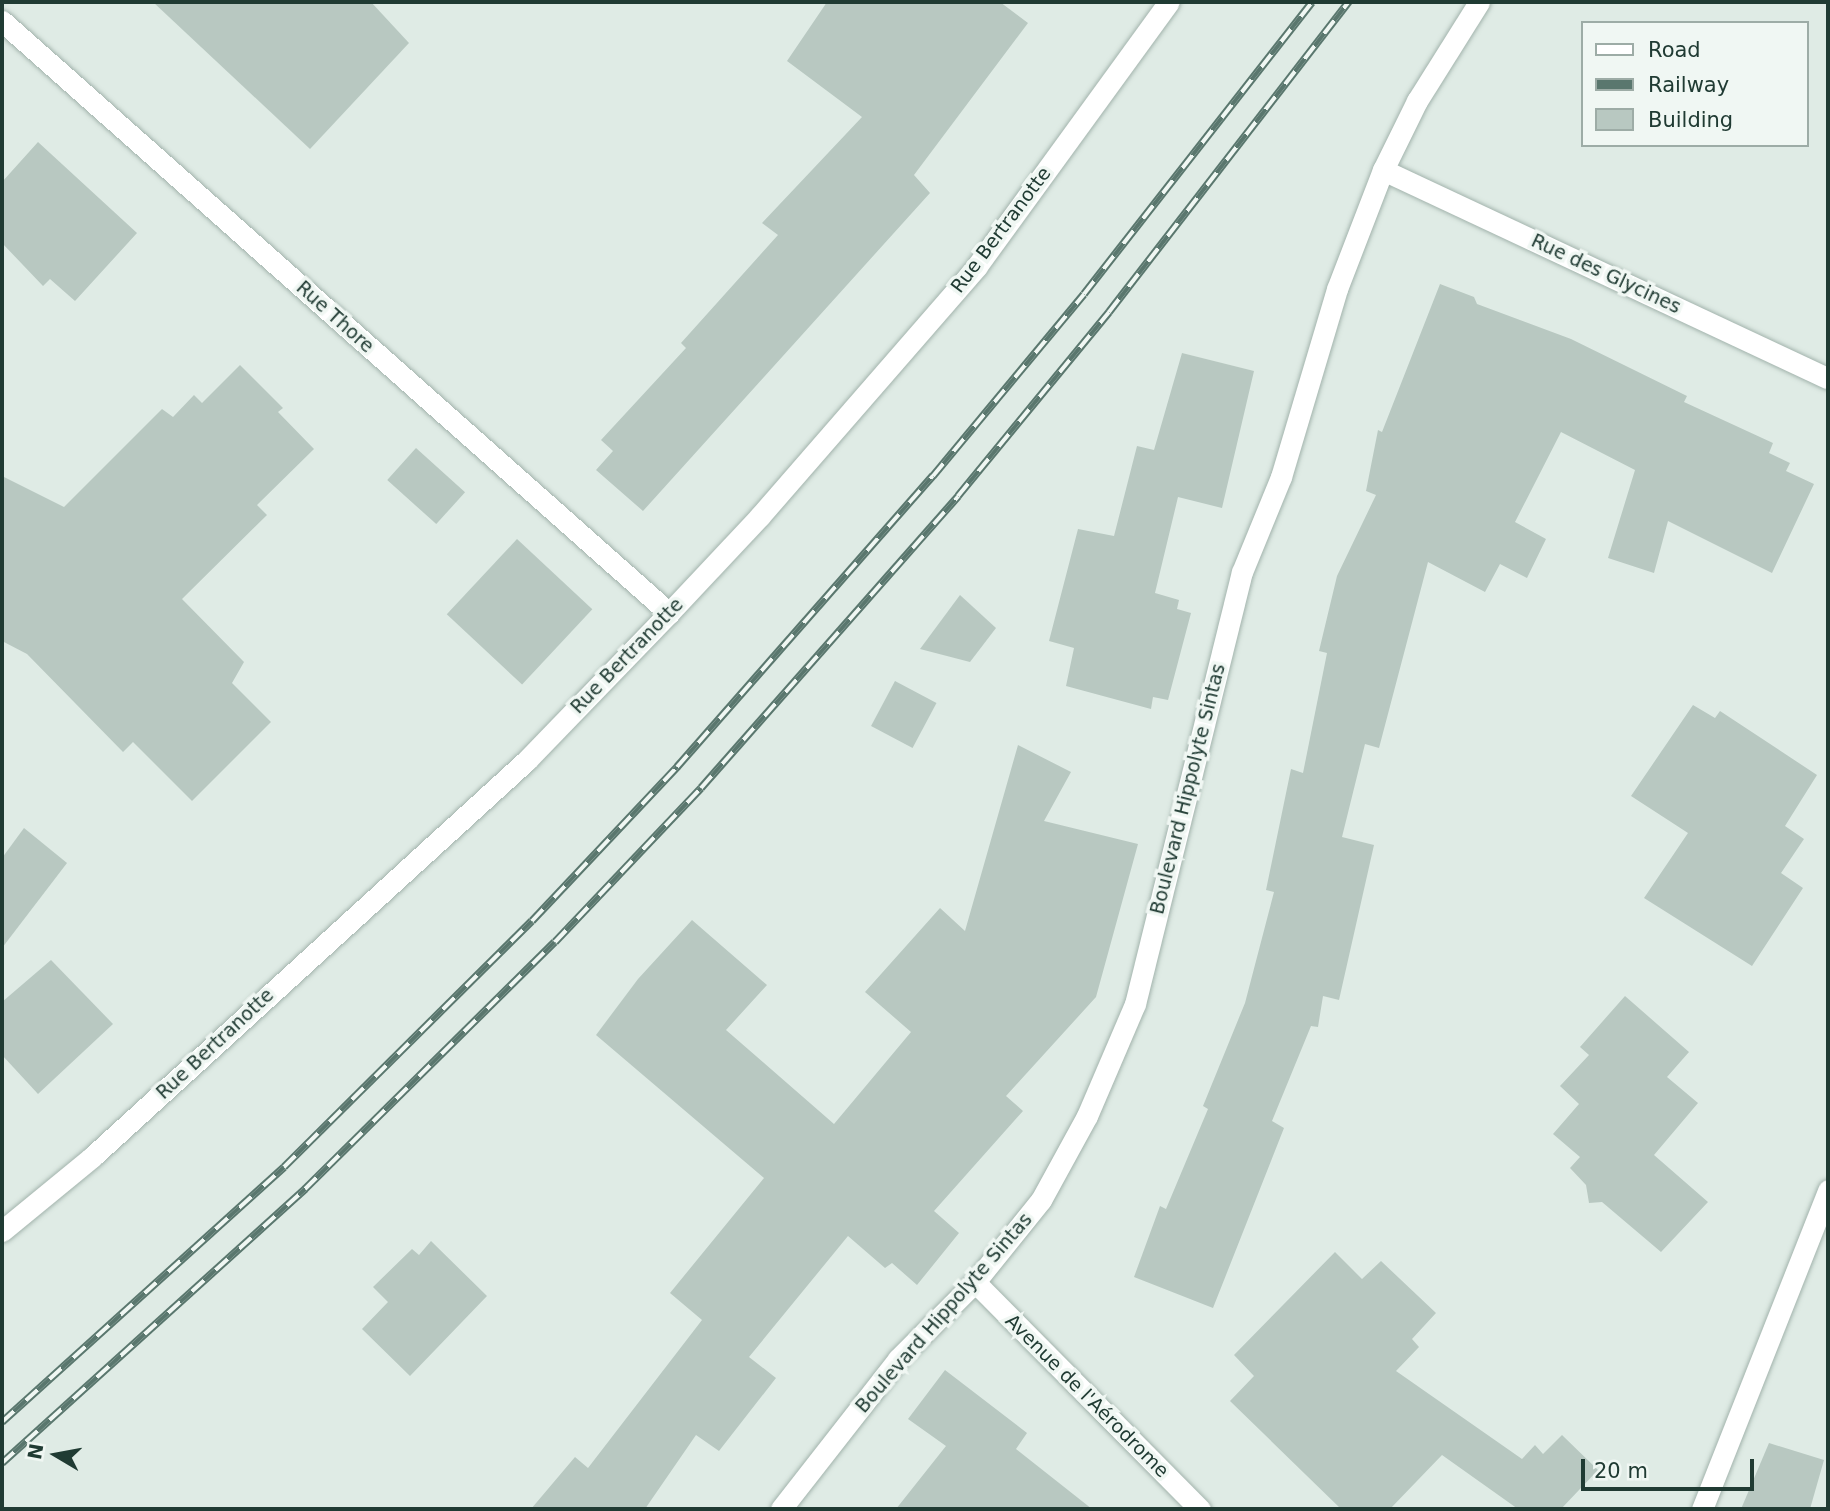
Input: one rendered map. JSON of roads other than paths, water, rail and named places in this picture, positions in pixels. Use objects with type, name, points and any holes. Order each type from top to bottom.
[{"type":"street","name":"Rue Bertranotte","points":[[2,1231],[92,1157],[527,760],[669,613],[760,516],[977,267],[1169,2]]},
{"type":"street","name":"Boulevard Hippolyte Sintas","points":[[780,1509],[898,1359],[975,1282],[1041,1200],[1087,1116],[1135,1004],[1242,572],[1281,477],[1337,289],[1383,170],[1417,101],[1479,2]]},
{"type":"street","name":"Rue Thore","points":[[2,21],[669,613]]},
{"type":"street","name":"Rue des Glycines","points":[[1383,170],[1828,378]]},
{"type":"street","points":[[1702,1509],[1828,1190]]},
{"type":"street","name":"Avenue de l'Aérodrome","points":[[975,1282],[1200,1509]]},
{"type":"railway","points":[[2,1422],[284,1167],[532,921],[677,767],[933,476],[1084,294],[1312,2]]},
{"type":"railway","points":[[2,1463],[305,1189],[555,942],[701,788],[958,496],[1109,312],[1349,2]]}]
